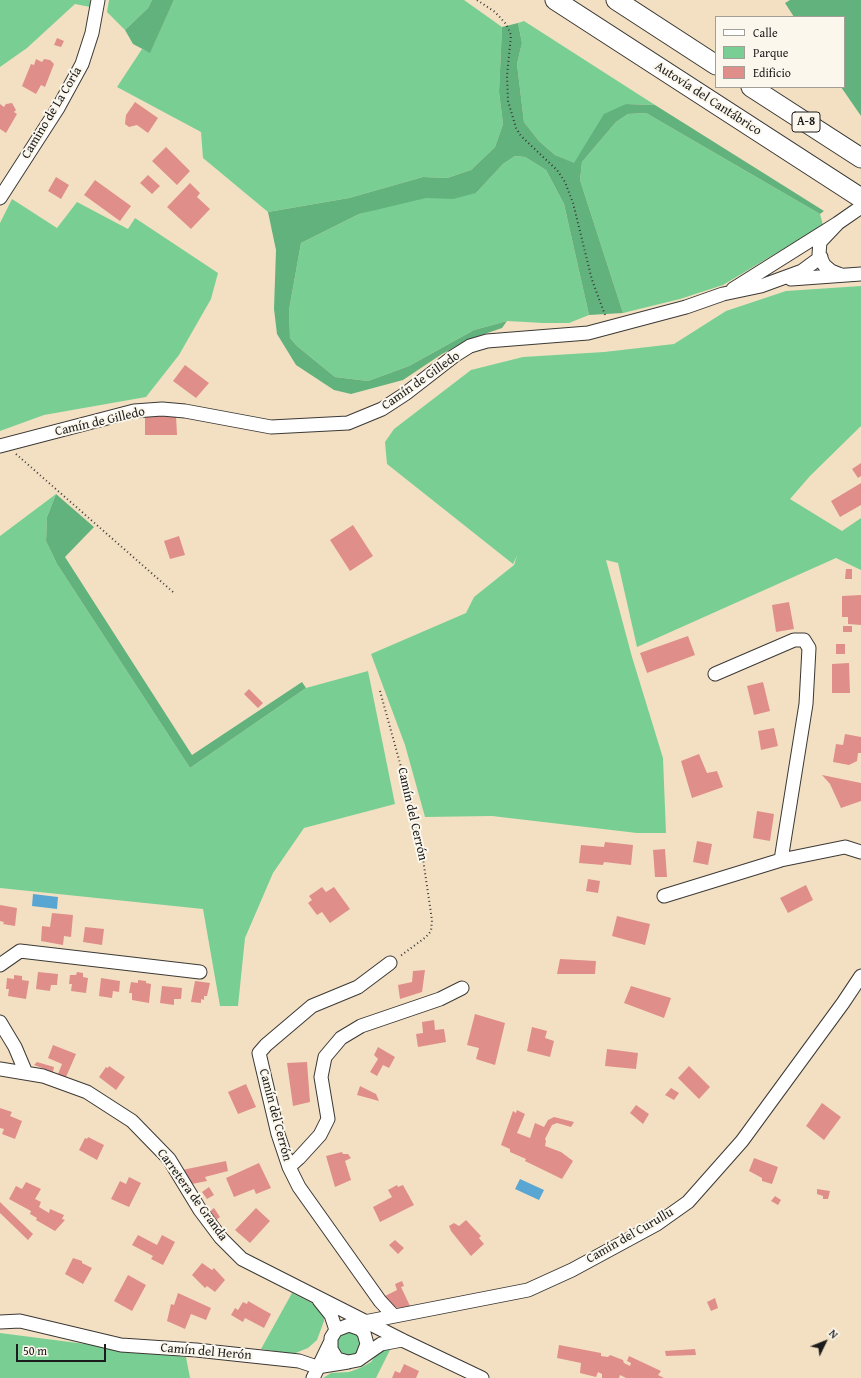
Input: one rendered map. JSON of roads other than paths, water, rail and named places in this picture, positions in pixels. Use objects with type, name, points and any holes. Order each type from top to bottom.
[{"type":"highway","name":"Autovía del Cantábrico","points":[[555,0],[861,198]]},
{"type":"highway","points":[[616,0],[715,64]]},
{"type":"highway","name":"A-8","points":[[753,88],[861,158]]},
{"type":"street","name":"Camino de La Coría","points":[[0,198],[3,184],[58,108],[82,64],[92,33],[98,0]]},
{"type":"street","points":[[861,208],[838,223],[820,242],[820,255],[827,268],[841,275],[861,274]]},
{"type":"street","name":"Camín de Gilledo","points":[[723,294],[838,223]]},
{"type":"street","name":"Camín de Gilledo","points":[[777,262],[796,256],[820,255]]},
{"type":"street","name":"Camín de Gilledo","points":[[3,445],[134,412],[162,409],[186,411],[272,427],[348,423],[382,410],[454,356],[476,344],[487,341],[588,333],[610,328],[686,307],[723,294],[778,280],[802,271],[820,255]]},
{"type":"street","name":"Camín de Gilledo","points":[[778,280],[841,275]]},
{"type":"street","points":[[715,674],[794,640],[804,640],[809,648],[809,677],[806,704],[781,860]]},
{"type":"street","points":[[664,896],[781,860],[845,847],[861,852]]},
{"type":"street","points":[[0,965],[20,951],[200,972]]},
{"type":"street","name":"Camín del Cerrón","points":[[390,963],[358,987],[312,1006],[266,1045],[259,1053],[278,1134],[289,1167],[299,1187],[380,1301],[393,1321],[402,1340],[482,1378]]},
{"type":"street","name":"Camín del Curullu","points":[[349,1325],[366,1321],[393,1321],[528,1290],[572,1270],[650,1227],[688,1202],[742,1141],[861,976]]},
{"type":"street","points":[[289,1167],[300,1158],[320,1135],[328,1119],[321,1077],[325,1057],[341,1038],[361,1026],[440,998],[462,988]]},
{"type":"street","points":[[0,1022],[15,1047],[26,1073]]},
{"type":"street","name":"Carretera de Granda","points":[[0,1069],[43,1076],[87,1092],[132,1121],[169,1159],[200,1210],[221,1238],[242,1259],[293,1283],[318,1298],[366,1321]]},
{"type":"street","name":"Carretera de Granda","points":[[318,1298],[331,1315],[336,1330]]},
{"type":"street","name":"Camín del Herón","points":[[0,1322],[20,1321],[120,1344],[196,1350],[299,1361],[315,1373]]},
{"type":"street","points":[[365,1350],[366,1321]]},
{"type":"street","points":[[315,1373],[348,1362],[353,1362],[393,1321]]},
{"type":"street","points":[[315,1373],[336,1330],[349,1325],[360,1329],[364,1333],[365,1350]]},
{"type":"street","points":[[365,1350],[380,1344],[402,1340]]},
{"type":"street","points":[[330,1343],[333,1354],[337,1359],[348,1362]]},
{"type":"water","points":[[33,894],[58,897],[57,909],[32,906]]},
{"type":"water","points":[[520,1179],[544,1190],[539,1200],[515,1189]]}]
